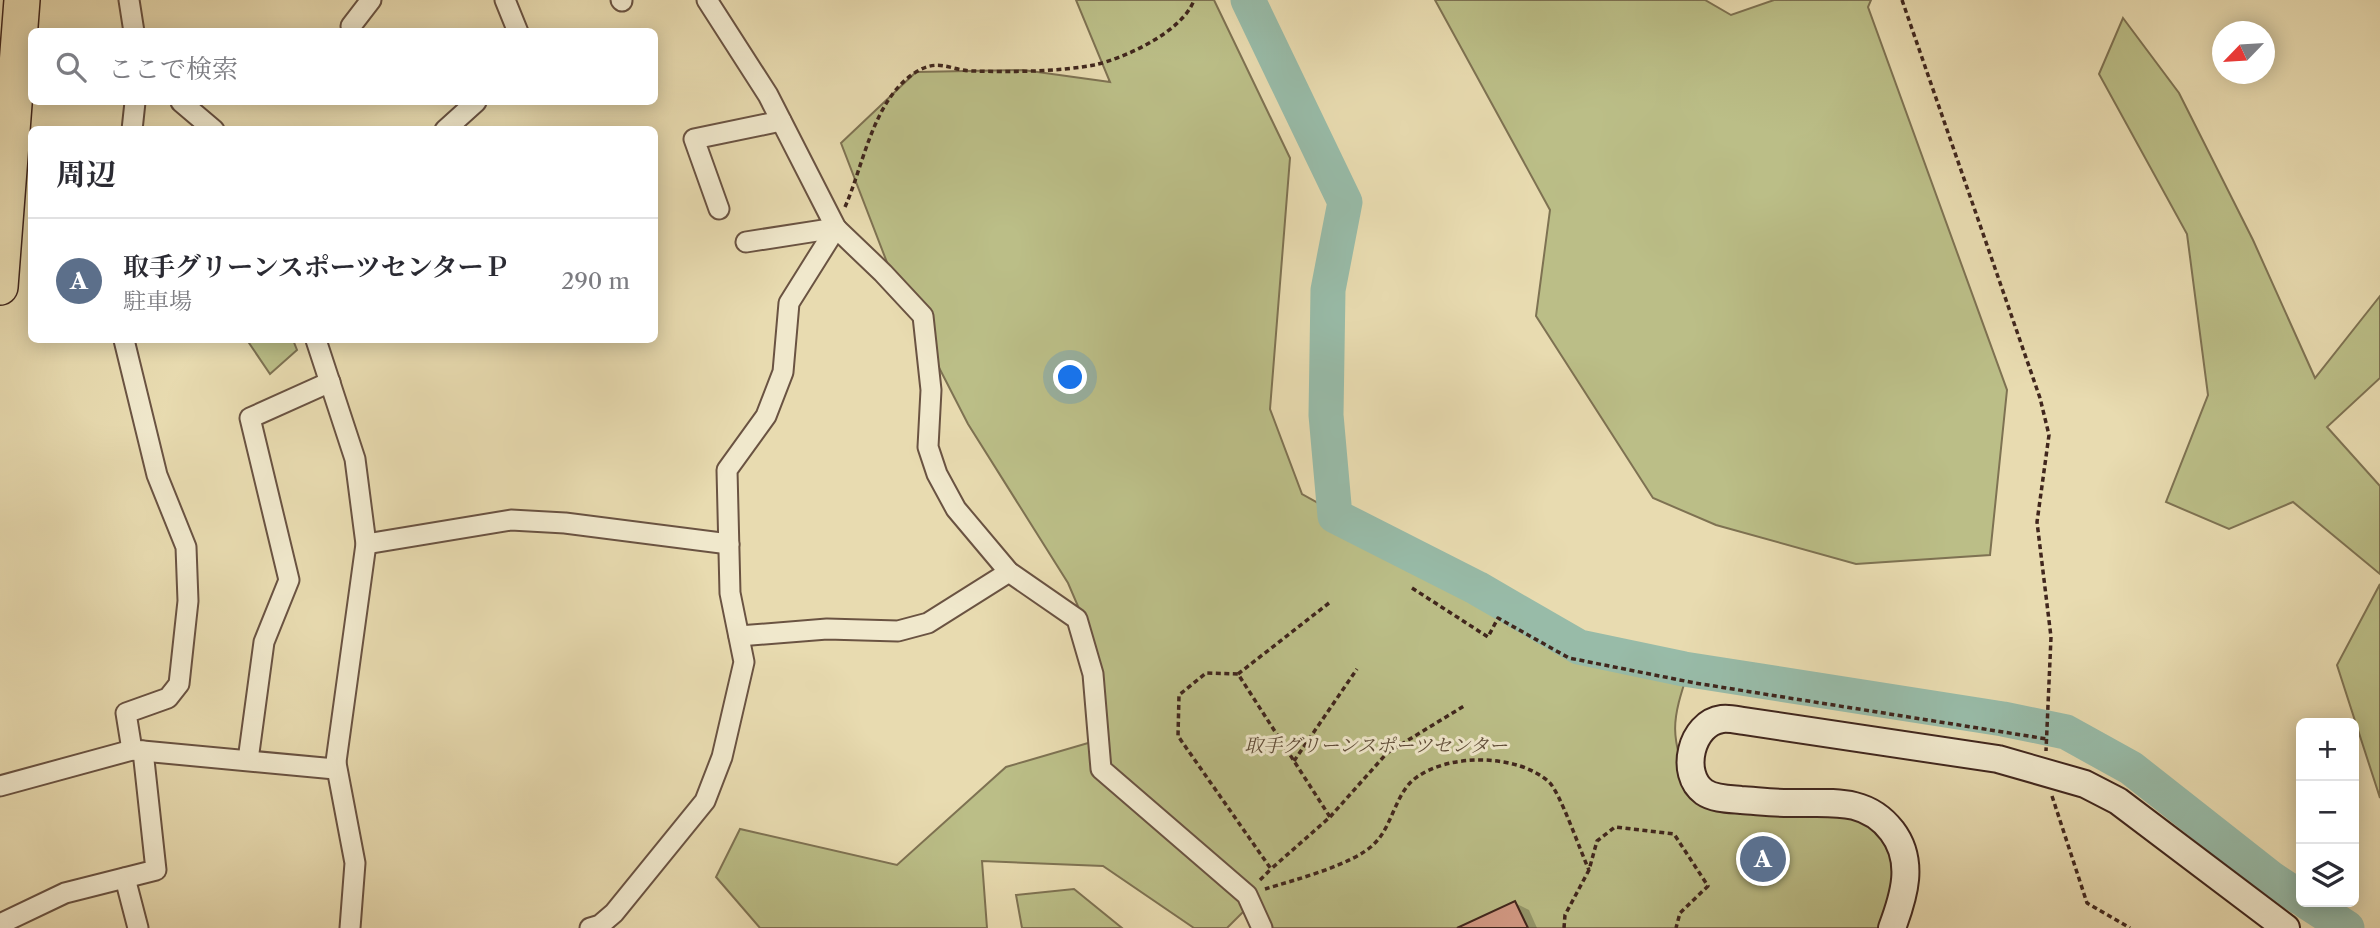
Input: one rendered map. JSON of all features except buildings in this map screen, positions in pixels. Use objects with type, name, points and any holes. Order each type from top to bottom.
[{"type":"highway","points":[[0,287],[22,0]]},
{"type":"street","points":[[129,0],[133,28]]},
{"type":"street","points":[[351,26],[371,0]]},
{"type":"street","points":[[505,0],[516,28]]},
{"type":"street","points":[[707,0],[781,121],[836,229],[883,273],[923,316],[931,390],[928,447],[937,474],[956,509],[1009,572],[1077,620],[1093,674],[1101,769],[1247,895],[1262,928]]},
{"type":"street","points":[[132,126],[135,105]]},
{"type":"street","points":[[185,105],[209,126]]},
{"type":"street","points":[[449,126],[473,105]]},
{"type":"street","points":[[719,209],[694,139],[781,121]]},
{"type":"street","points":[[747,242],[836,229]]},
{"type":"street","points":[[590,928],[600,925],[614,913],[705,801],[722,757],[744,662],[730,593],[727,470],[766,415],[783,372],[789,303],[836,229]]},
{"type":"street","points":[[0,924],[65,893],[156,870],[138,750],[126,713],[168,698],[179,684],[188,601],[186,547],[157,475],[125,343]]},
{"type":"street","points":[[0,786],[138,750],[335,769],[366,544],[355,459],[317,343]]},
{"type":"street","points":[[248,760],[264,642],[289,580],[250,418],[330,382]]},
{"type":"street","points":[[366,544],[511,520],[565,523],[729,544]]},
{"type":"street","points":[[738,636],[827,629],[898,631],[928,623],[1009,572]]},
{"type":"street","points":[[1892,928],[1906,879],[1905,859],[1897,837],[1882,818],[1861,806],[1842,803],[1725,799],[1705,792],[1697,783],[1690,757],[1694,741],[1709,725],[1721,719],[1744,721],[1998,759],[2043,770],[2085,785],[2118,801],[2286,928]]},
{"type":"street","points":[[336,763],[355,863],[350,928]]},
{"type":"street","points":[[125,878],[138,928]]},
{"type":"path","points":[[836,229],[890,97],[916,72],[940,63],[969,71],[1096,64],[1150,43],[1189,13],[1194,0]]},
{"type":"path","points":[[1902,0],[2040,398],[2049,435],[2036,522],[2050,637],[2048,740],[2043,770],[2087,903],[2130,928]]},
{"type":"path","points":[[1412,588],[1488,637],[1498,618],[1569,658],[1695,683],[2048,740]]},
{"type":"path","points":[[1271,869],[1178,736],[1179,695],[1206,673],[1238,674],[1329,603]]},
{"type":"path","points":[[1294,761],[1357,669]]},
{"type":"path","points":[[1238,674],[1330,817]]},
{"type":"path","points":[[1247,895],[1271,869],[1330,817],[1387,753],[1464,706]]},
{"type":"path","points":[[1247,895],[1333,867],[1374,845],[1403,793],[1416,777],[1451,762],[1489,761],[1523,767],[1550,783],[1588,870]]},
{"type":"path","points":[[1564,928],[1565,915],[1588,870],[1597,841],[1615,827],[1674,834],[1709,886],[1680,913],[1676,928]]},
{"type":"green space","name":"取手グリーンスポーツセンター","points":[[1076,0],[1214,0],[1290,158],[1270,409],[1302,494],[1564,640],[1690,666],[1679,703],[1675,729],[1679,755],[1691,792],[1788,813],[1858,818],[1877,829],[1896,868],[1893,895],[1880,928],[1252,928],[1247,908],[1227,928],[1194,928],[1103,866],[982,861],[987,928],[760,928],[716,877],[740,829],[897,865],[1006,767],[1095,741],[1088,657],[1096,648],[1068,583],[968,424],[893,278],[841,143],[916,72],[1023,70],[1110,82]]},
{"type":"green space","points":[[1435,0],[1705,0],[1731,15],[1774,0],[1871,0],[1868,7],[2007,390],[1990,555],[1856,564],[1716,525],[1653,498],[1536,316],[1550,210]]},
{"type":"green space","points":[[2123,18],[2179,93],[2253,240],[2315,378],[2380,296],[2380,378],[2327,427],[2380,486],[2380,574],[2293,502],[2229,529],[2166,502],[2208,395],[2187,234],[2099,74]]},
{"type":"green space","points":[[249,343],[294,343],[297,350],[270,374]]},
{"type":"green space","points":[[2380,584],[2380,798],[2359,733],[2359,718],[2354,718],[2337,665]]},
{"type":"green space","points":[[1074,889],[1122,928],[1022,928],[1016,895]]},
{"type":"waterway","points":[[1248,0],[1345,202],[1328,290],[1326,415],[1335,516],[1477,588],[1579,647],[1684,669],[2003,719],[2066,732],[2131,768],[2272,879],[2296,895]]},
{"type":"waterway","points":[[2315,907],[2347,928]]},
{"type":"place","name":"取手グリーンスポーツセンターＰ","points":[[1763,859]]}]
